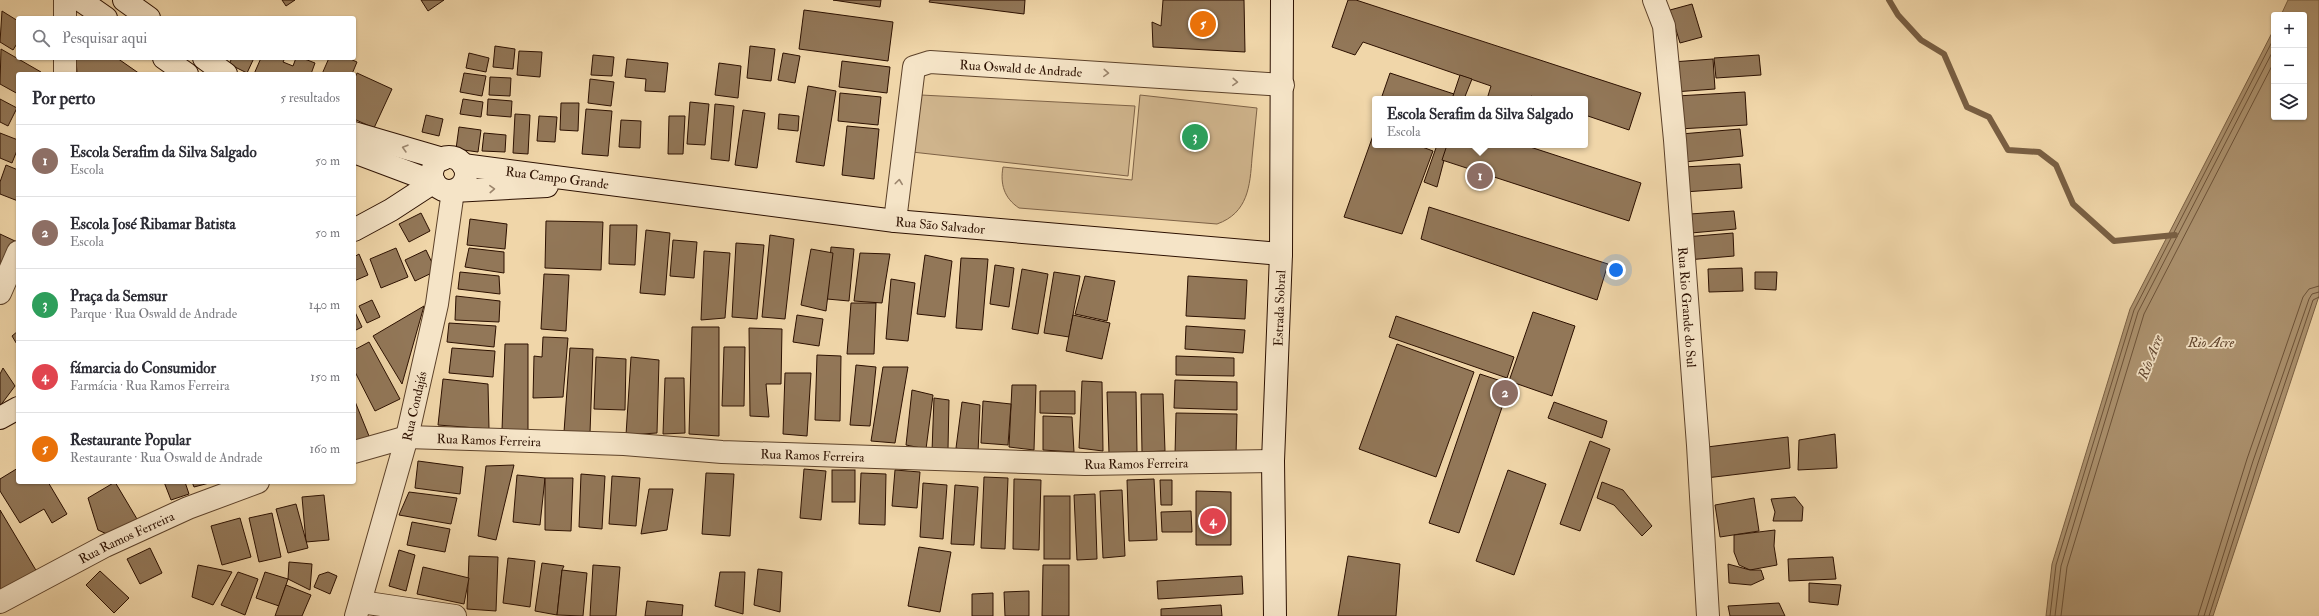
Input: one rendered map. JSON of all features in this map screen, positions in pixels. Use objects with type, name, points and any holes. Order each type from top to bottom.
[{"type":"street","points":[[65,0],[65,16]]},
{"type":"street","points":[[80,0],[103,16]]},
{"type":"street","points":[[124,0],[146,16]]},
{"type":"street","name":"Estrada Sobral","points":[[1275,616],[1273,461],[1281,254],[1282,0]]},
{"type":"street","name":"Rua Rio Grande do Sul","points":[[1654,0],[1664,26],[1676,140],[1698,445],[1708,616]]},
{"type":"street","points":[[65,60],[65,72]]},
{"type":"street","points":[[167,60],[184,72]]},
{"type":"street","points":[[207,60],[223,72]]},
{"type":"street","name":"Rua Oswald de Andrade","points":[[895,220],[914,67],[930,62],[1282,85]]},
{"type":"street","name":"Rua Campo Grande","points":[[356,134],[453,162],[600,184]]},
{"type":"street","name":"Rua Campo Grande","points":[[356,153],[443,187],[600,184]]},
{"type":"street","points":[[356,229],[391,210],[443,187],[458,189],[465,180],[466,175],[453,162]]},
{"type":"street","name":"Rua Condajás","points":[[359,609],[407,437],[438,304],[443,187],[432,177],[434,166],[453,162]]},
{"type":"street","name":"Rua São Salvador","points":[[600,184],[895,220],[1281,254]]},
{"type":"street","points":[[0,293],[16,257]]},
{"type":"street","points":[[0,418],[16,409]]},
{"type":"street","name":"Rua Ramos Ferreira","points":[[356,451],[407,437],[624,444],[722,452],[1085,464],[1273,461]]},
{"type":"street","name":"Rua Ramos Ferreira","points":[[0,602],[105,546],[188,508],[253,484]]},
{"type":"street","points":[[359,609],[455,616]]},
{"type":"shaded area","points":[[921,95],[1135,106],[1128,176],[912,152]]},
{"type":"shaded area","points":[[1140,95],[1257,108],[1250,179],[1245,197],[1241,206],[1235,213],[1217,224],[1019,208],[1010,200],[1004,190],[1002,179],[1003,167],[1132,180]]},
{"type":"water","name":"Rio Acre","points":[[2288,0],[2319,0],[2319,296],[2213,616],[2046,616],[2052,564],[2130,309],[2271,35],[2271,120],[2307,120],[2307,12],[2282,12]]},
{"type":"building","points":[[282,0],[295,0],[286,6]]},
{"type":"building","points":[[421,0],[444,0],[428,11]]},
{"type":"building","points":[[833,0],[881,0],[880,7]]},
{"type":"building","points":[[930,0],[1025,0],[1024,14],[929,2]]},
{"type":"building","points":[[1163,0],[1244,0],[1245,52],[1153,47],[1152,22],[1161,26]]},
{"type":"building","points":[[1348,0],[1356,0],[1641,93],[1629,130],[1588,116],[1588,96],[1488,96],[1491,86],[1363,42],[1355,55],[1332,47]]},
{"type":"building","points":[[1692,4],[1702,37],[1680,43],[1670,10]]},
{"type":"building","points":[[804,10],[893,22],[888,61],[799,49]]},
{"type":"building","points":[[2,11],[16,20],[16,45],[13,50],[0,42]]},
{"type":"building","points":[[495,46],[515,49],[513,69],[493,67]]},
{"type":"building","points":[[750,46],[775,49],[771,81],[747,78]]},
{"type":"building","points":[[1,49],[16,58],[16,60],[20,60],[41,72],[16,72],[16,93],[0,84]]},
{"type":"building","points":[[519,51],[542,52],[540,77],[517,75]]},
{"type":"building","points":[[469,53],[489,58],[486,72],[466,68]]},
{"type":"building","points":[[783,53],[800,56],[795,83],[778,80]]},
{"type":"building","points":[[593,55],[614,57],[612,76],[591,75]]},
{"type":"building","points":[[1759,55],[1761,75],[1716,78],[1714,58]]},
{"type":"building","points":[[627,59],[668,63],[665,92],[645,91],[646,79],[625,77]]},
{"type":"building","points":[[1713,59],[1715,89],[1674,92],[1672,62]]},
{"type":"building","points":[[76,60],[120,60],[137,72],[77,72]]},
{"type":"building","points":[[231,60],[253,60],[247,72],[229,64]]},
{"type":"building","points":[[260,60],[284,60],[283,62],[293,66],[295,60],[307,60],[315,63],[312,72],[255,72]]},
{"type":"building","points":[[328,60],[352,60],[357,62],[353,72],[323,72]]},
{"type":"building","points":[[842,61],[890,67],[887,93],[839,87]]},
{"type":"building","points":[[719,63],[741,66],[738,98],[715,95]]},
{"type":"building","points":[[357,73],[392,89],[374,128],[356,120]]},
{"type":"building","points":[[464,73],[486,76],[482,96],[460,92]]},
{"type":"building","points":[[1390,73],[1454,94],[1453,96],[1382,96]]},
{"type":"building","points":[[1460,75],[1472,79],[1465,96],[1453,96]]},
{"type":"building","points":[[490,77],[511,78],[510,96],[489,95]]},
{"type":"building","points":[[590,79],[614,82],[611,106],[588,103]]},
{"type":"building","points":[[808,86],[836,91],[824,166],[796,162]]},
{"type":"building","points":[[1745,92],[1747,125],[1679,129],[1677,96]]},
{"type":"building","points":[[840,93],[881,97],[878,125],[838,121]]},
{"type":"building","points":[[0,99],[16,107],[16,110],[8,126],[0,122]]},
{"type":"building","points":[[463,99],[483,102],[481,117],[460,114]]},
{"type":"building","points":[[488,99],[512,101],[511,117],[487,115]]},
{"type":"building","points":[[690,102],[709,104],[705,145],[687,144]]},
{"type":"building","points":[[561,103],[579,103],[578,131],[560,130]]},
{"type":"building","points":[[715,104],[734,106],[729,161],[711,159]]},
{"type":"building","points":[[586,109],[612,111],[608,156],[582,154]]},
{"type":"building","points":[[743,110],[765,113],[757,168],[735,165]]},
{"type":"building","points":[[515,114],[530,115],[528,154],[513,153]]},
{"type":"building","points":[[779,114],[799,116],[798,131],[778,129]]},
{"type":"building","points":[[426,115],[443,119],[439,136],[422,132]]},
{"type":"building","points":[[539,116],[557,117],[555,142],[537,141]]},
{"type":"building","points":[[669,116],[685,116],[683,154],[668,154]]},
{"type":"building","points":[[621,120],[641,121],[640,148],[619,147]]},
{"type":"building","points":[[847,126],[879,129],[874,179],[842,175]]},
{"type":"building","points":[[459,127],[481,130],[478,152],[456,149]]},
{"type":"building","points":[[1740,129],[1743,156],[1684,162],[1681,134]]},
{"type":"building","points":[[0,133],[16,139],[16,153],[12,163],[0,158]]},
{"type":"building","points":[[484,133],[506,135],[505,152],[482,151]]},
{"type":"building","points":[[1372,138],[1372,148],[1425,148],[1433,151],[1402,234],[1344,217]]},
{"type":"building","points":[[1436,148],[1447,148],[1437,187],[1424,182]]},
{"type":"building","points":[[1446,148],[1533,148],[1641,183],[1629,221],[1442,160]]},
{"type":"building","points":[[1740,164],[1742,188],[1684,192],[1683,167]]},
{"type":"building","points":[[6,165],[16,169],[16,200],[0,194],[0,182]]},
{"type":"building","points":[[1429,207],[1608,264],[1597,300],[1421,239]]},
{"type":"building","points":[[1734,211],[1736,229],[1691,233],[1690,214]]},
{"type":"building","points":[[421,213],[430,231],[409,242],[399,224]]},
{"type":"building","points":[[470,219],[507,224],[505,249],[467,245]]},
{"type":"building","points":[[546,221],[603,222],[601,270],[545,268]]},
{"type":"building","points":[[610,225],[637,225],[635,265],[609,264]]},
{"type":"building","points":[[646,230],[670,233],[665,295],[640,293]]},
{"type":"building","points":[[1733,233],[1734,256],[1687,260],[1685,237]]},
{"type":"building","points":[[0,234],[15,241],[0,276]]},
{"type":"building","points":[[770,235],[794,239],[785,319],[762,317]]},
{"type":"building","points":[[673,240],[697,242],[694,278],[670,276]]},
{"type":"building","points":[[736,243],[764,245],[757,319],[732,317]]},
{"type":"building","points":[[831,247],[854,249],[849,301],[827,299]]},
{"type":"building","points":[[396,248],[408,277],[381,288],[370,259]]},
{"type":"building","points":[[469,248],[504,252],[504,273],[465,267]]},
{"type":"building","points":[[811,249],[833,253],[826,311],[801,305]]},
{"type":"building","points":[[426,250],[436,271],[415,281],[405,260]]},
{"type":"building","points":[[704,251],[730,253],[725,318],[701,320]]},
{"type":"building","points":[[860,253],[890,254],[882,303],[854,301]]},
{"type":"building","points":[[359,254],[368,275],[356,280],[356,256]]},
{"type":"building","points":[[925,255],[952,261],[945,317],[917,314]]},
{"type":"building","points":[[961,258],[988,259],[982,330],[956,328]]},
{"type":"building","points":[[995,265],[1014,268],[1009,307],[990,304]]},
{"type":"building","points":[[1742,268],[1743,291],[1709,292],[1708,269]]},
{"type":"building","points":[[1022,269],[1048,274],[1038,334],[1012,329]]},
{"type":"building","points":[[460,272],[499,276],[500,294],[458,289]]},
{"type":"building","points":[[1054,272],[1080,276],[1069,337],[1044,333]]},
{"type":"building","points":[[1755,272],[1777,272],[1776,290],[1755,289]]},
{"type":"building","points":[[544,274],[569,275],[566,331],[541,329]]},
{"type":"building","points":[[1085,276],[1115,281],[1107,321],[1075,314]]},
{"type":"building","points":[[1188,276],[1247,280],[1245,319],[1186,316]]},
{"type":"building","points":[[891,279],[915,283],[908,341],[886,339]]},
{"type":"building","points":[[456,296],[500,301],[499,322],[455,320]]},
{"type":"building","points":[[372,300],[380,317],[367,323],[359,306]]},
{"type":"building","points":[[851,303],[876,303],[874,354],[847,354]]},
{"type":"building","points":[[424,306],[402,384],[373,336]]},
{"type":"building","points":[[1533,312],[1575,326],[1552,396],[1509,381]]},
{"type":"building","points":[[356,314],[362,327],[356,330]]},
{"type":"building","points":[[797,315],[823,319],[819,346],[793,342]]},
{"type":"building","points":[[1073,315],[1110,323],[1102,359],[1066,351]]},
{"type":"building","points":[[1396,316],[1514,357],[1507,378],[1389,337]]},
{"type":"building","points":[[449,323],[496,326],[494,347],[447,342]]},
{"type":"building","points":[[1186,326],[1245,330],[1243,353],[1185,349]]},
{"type":"building","points":[[692,327],[719,327],[719,436],[689,434]]},
{"type":"building","points":[[749,328],[782,329],[781,384],[766,384],[769,417],[750,416]]},
{"type":"building","points":[[16,333],[16,343],[12,336]]},
{"type":"building","points":[[543,337],[568,338],[563,397],[533,398],[534,356],[542,357]]},
{"type":"building","points":[[369,342],[400,399],[375,411],[356,374],[356,349]]},
{"type":"building","points":[[505,344],[528,344],[528,431],[502,430]]},
{"type":"building","points":[[1397,344],[1474,372],[1436,477],[1359,449]]},
{"type":"building","points":[[724,347],[745,347],[744,406],[722,406]]},
{"type":"building","points":[[452,348],[495,351],[493,377],[449,373]]},
{"type":"building","points":[[570,348],[593,349],[590,433],[564,432]]},
{"type":"building","points":[[817,355],[841,356],[840,421],[815,420]]},
{"type":"building","points":[[1176,356],[1234,358],[1234,376],[1176,375]]},
{"type":"building","points":[[596,357],[626,359],[625,410],[594,409]]},
{"type":"building","points":[[631,357],[659,360],[657,433],[626,435]]},
{"type":"building","points":[[856,365],[876,367],[870,426],[850,425]]},
{"type":"building","points":[[883,367],[908,367],[895,443],[871,441]]},
{"type":"building","points":[[3,368],[15,386],[0,406],[0,374]]},
{"type":"building","points":[[785,373],[811,373],[807,436],[783,434]]},
{"type":"building","points":[[1480,374],[1510,384],[1459,533],[1429,523]]},
{"type":"building","points":[[665,378],[684,378],[685,433],[663,434]]},
{"type":"building","points":[[443,379],[488,384],[489,429],[438,425]]},
{"type":"building","points":[[1175,380],[1237,382],[1237,410],[1174,408]]},
{"type":"building","points":[[1082,381],[1102,382],[1103,451],[1079,448]]},
{"type":"building","points":[[1012,385],[1036,385],[1034,450],[1009,447]]},
{"type":"building","points":[[912,390],[933,395],[926,449],[906,445]]},
{"type":"building","points":[[1040,391],[1075,391],[1075,414],[1040,413]]},
{"type":"building","points":[[1107,392],[1136,392],[1137,452],[1109,454]]},
{"type":"building","points":[[1141,394],[1163,394],[1165,451],[1142,452]]},
{"type":"building","points":[[934,398],[949,400],[948,449],[932,451]]},
{"type":"building","points":[[983,401],[1011,404],[1008,445],[981,443]]},
{"type":"building","points":[[962,402],[980,405],[978,453],[956,448]]},
{"type":"building","points":[[1554,402],[1607,421],[1602,438],[1548,418]]},
{"type":"building","points":[[356,404],[369,436],[356,441]]},
{"type":"building","points":[[1176,413],[1237,414],[1236,456],[1175,455]]},
{"type":"building","points":[[1043,416],[1072,417],[1074,452],[1043,450]]},
{"type":"building","points":[[1835,434],[1837,468],[1798,470],[1799,440]]},
{"type":"building","points":[[1788,437],[1790,468],[1706,478],[1707,447]]},
{"type":"building","points":[[1590,441],[1610,449],[1580,531],[1560,524]]},
{"type":"building","points":[[418,461],[463,467],[460,494],[415,488]]},
{"type":"building","points":[[514,465],[496,540],[478,536],[486,466]]},
{"type":"building","points":[[16,469],[16,484],[49,484],[67,514],[52,523],[44,509],[20,523],[0,491],[0,479]]},
{"type":"building","points":[[804,469],[826,471],[821,520],[800,518]]},
{"type":"building","points":[[832,470],[855,470],[855,502],[832,502]]},
{"type":"building","points":[[895,470],[920,472],[917,508],[892,506]]},
{"type":"building","points":[[1508,470],[1546,484],[1514,575],[1476,561]]},
{"type":"building","points":[[706,473],[734,474],[730,536],[702,534]]},
{"type":"building","points":[[861,473],[886,474],[885,525],[859,524]]},
{"type":"building","points":[[581,474],[605,476],[602,529],[579,527]]},
{"type":"building","points":[[517,475],[545,478],[540,525],[513,522]]},
{"type":"building","points":[[612,476],[640,478],[636,526],[609,524]]},
{"type":"building","points":[[984,477],[1008,478],[1005,549],[981,548]]},
{"type":"building","points":[[545,478],[573,478],[571,531],[545,530]]},
{"type":"building","points":[[1014,479],[1041,480],[1039,550],[1013,549]]},
{"type":"building","points":[[1154,479],[1157,540],[1129,541],[1127,480]]},
{"type":"building","points":[[1160,480],[1172,480],[1172,505],[1161,505]]},
{"type":"building","points":[[1602,482],[1623,490],[1652,526],[1642,536],[1614,505],[1597,498]]},
{"type":"building","points":[[923,483],[947,485],[943,539],[920,537]]},
{"type":"building","points":[[112,484],[116,484],[137,519],[109,535],[98,530],[88,498]]},
{"type":"building","points":[[165,484],[186,484],[189,494],[171,500]]},
{"type":"building","points":[[193,484],[205,484],[194,487]]},
{"type":"building","points":[[955,485],[978,487],[974,545],[951,544]]},
{"type":"building","points":[[649,489],[673,489],[667,530],[641,534]]},
{"type":"building","points":[[1122,490],[1125,556],[1103,558],[1100,491]]},
{"type":"building","points":[[1196,491],[1231,492],[1231,545],[1196,545]]},
{"type":"building","points":[[409,492],[457,498],[451,524],[399,515]]},
{"type":"building","points":[[1095,494],[1097,559],[1077,560],[1074,495]]},
{"type":"building","points":[[324,495],[329,540],[306,542],[302,497]]},
{"type":"building","points":[[1044,496],[1070,496],[1070,559],[1044,559]]},
{"type":"building","points":[[1795,497],[1803,507],[1802,521],[1773,521],[1775,512],[1771,499]]},
{"type":"building","points":[[1754,498],[1759,531],[1720,537],[1715,505]]},
{"type":"building","points":[[296,504],[308,548],[288,553],[276,509]]},
{"type":"building","points":[[0,510],[37,572],[0,594]]},
{"type":"building","points":[[1191,511],[1192,532],[1162,532],[1161,512]]},
{"type":"building","points":[[272,513],[281,557],[259,562],[249,518]]},
{"type":"building","points":[[240,518],[251,557],[222,565],[211,526]]},
{"type":"building","points":[[412,522],[450,529],[445,552],[407,545]]},
{"type":"building","points":[[1775,530],[1774,546],[1777,565],[1750,570],[1739,565],[1734,552],[1734,535]]},
{"type":"building","points":[[919,547],[951,552],[940,612],[908,606]]},
{"type":"building","points":[[150,548],[162,573],[140,584],[127,559]]},
{"type":"building","points":[[399,550],[415,555],[406,591],[389,586]]},
{"type":"building","points":[[469,556],[498,557],[496,611],[467,609]]},
{"type":"building","points":[[1348,556],[1400,564],[1396,616],[1338,616]]},
{"type":"building","points":[[1833,557],[1836,579],[1789,581],[1788,559]]},
{"type":"building","points":[[508,558],[535,561],[530,607],[503,603]]},
{"type":"building","points":[[289,562],[312,564],[310,590],[288,579]]},
{"type":"building","points":[[542,563],[564,566],[562,570],[557,615],[535,611]]},
{"type":"building","points":[[1728,564],[1750,570],[1761,570],[1764,579],[1751,585],[1729,583]]},
{"type":"building","points":[[198,565],[232,572],[213,605],[192,597]]},
{"type":"building","points":[[593,565],[620,567],[616,616],[590,616]]},
{"type":"building","points":[[1043,565],[1069,565],[1069,616],[1042,616]]},
{"type":"building","points":[[423,567],[469,578],[464,604],[417,594]]},
{"type":"building","points":[[758,569],[782,572],[780,612],[754,605]]},
{"type":"building","points":[[562,570],[587,573],[583,616],[557,615]]},
{"type":"building","points":[[100,571],[129,598],[114,613],[86,585]]},
{"type":"building","points":[[238,572],[258,579],[245,615],[221,605]]},
{"type":"building","points":[[265,572],[288,579],[279,606],[256,598]]},
{"type":"building","points":[[328,572],[337,576],[330,594],[314,587],[319,575]]},
{"type":"building","points":[[720,572],[745,572],[743,614],[715,606]]},
{"type":"building","points":[[1242,576],[1243,594],[1158,599],[1157,581]]},
{"type":"building","points":[[1809,583],[1841,585],[1838,605],[1809,602]]},
{"type":"building","points":[[286,585],[311,595],[302,616],[275,616]]},
{"type":"building","points":[[1029,591],[1029,616],[1005,616],[1004,592]]},
{"type":"building","points":[[993,593],[993,616],[972,616],[972,594]]},
{"type":"building","points":[[647,601],[683,605],[682,616],[645,616]]},
{"type":"building","points":[[1779,603],[1785,616],[1730,616],[1728,606]]},
{"type":"building","points":[[1221,605],[1222,616],[1161,616],[1161,609]]},
{"type":"waterway","points":[[1889,0],[1898,15],[1921,40],[1944,54],[1967,107],[1989,117],[2008,150],[2039,152],[2056,165],[2073,204],[2114,241],[2175,235]]},
{"type":"place","name":"Restaurante Popular","points":[[1203,24]]},
{"type":"place","name":"Praça da Semsur","points":[[1195,137]]},
{"type":"place","name":"Escola Serafim da Silva Salgado","points":[[1480,176]]},
{"type":"place","name":"Escola José Ribamar Batista","points":[[1505,393]]},
{"type":"place","name":"fámarcia do Consumidor","points":[[1213,521]]},
{"type":"water label","name":"Río Acre","points":[[2150,357]]}]
